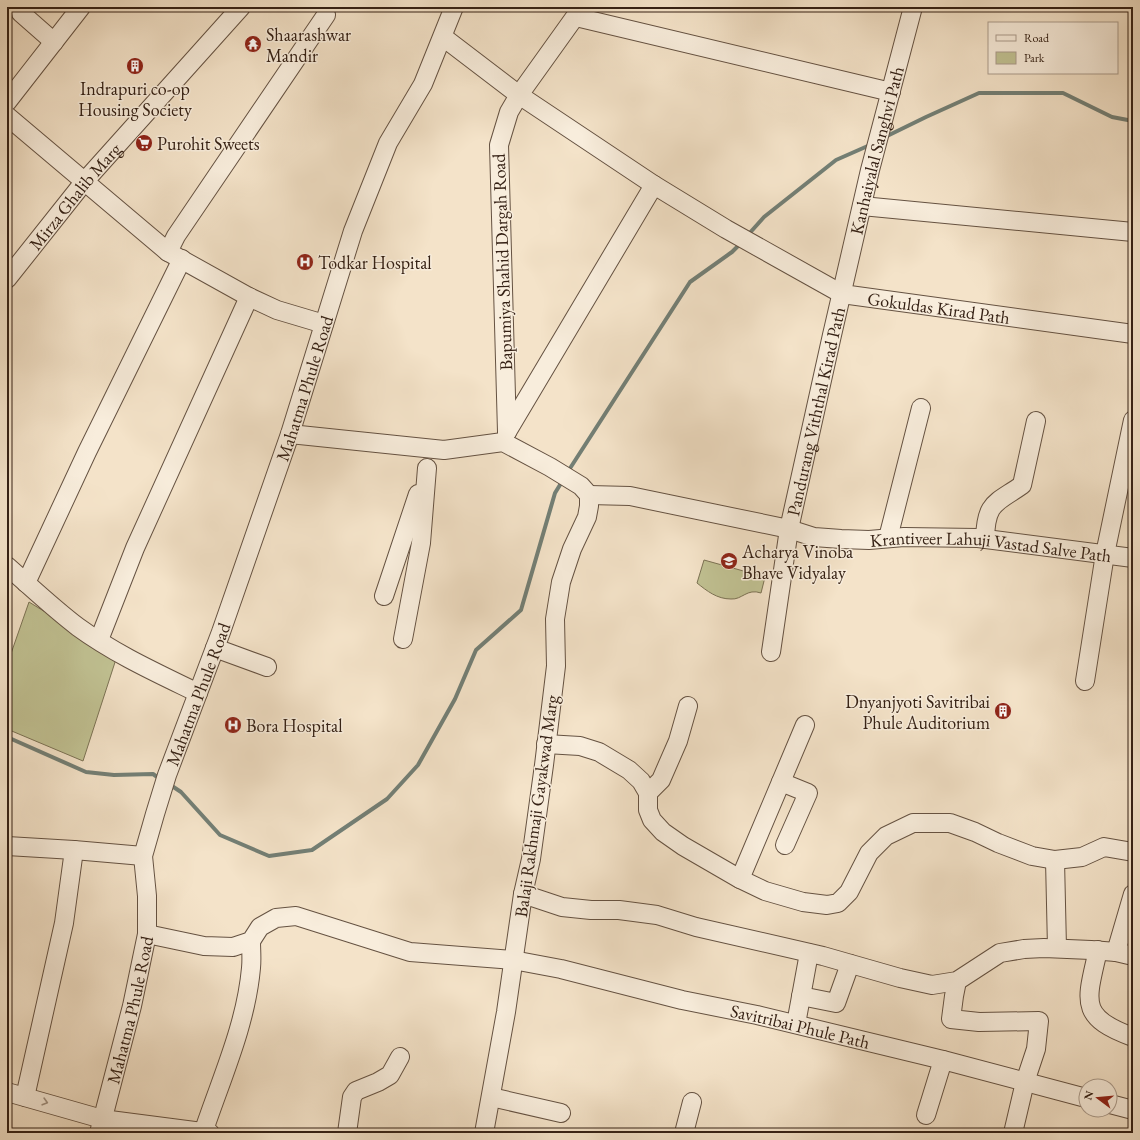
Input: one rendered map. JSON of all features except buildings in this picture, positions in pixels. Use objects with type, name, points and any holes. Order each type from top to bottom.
[{"type":"street","points":[[23,7],[21,13],[54,42]]},
{"type":"street","points":[[7,102],[81,7]]},
{"type":"street","name":"Mirza Ghalib Marg","points":[[7,279],[84,182],[241,7]]},
{"type":"street","name":"Mahatma Phule Road","points":[[101,1126],[132,1006],[147,934],[147,896],[143,856],[167,775],[215,648],[290,434],[353,231],[388,143],[423,84],[454,7]]},
{"type":"street","name":"Kanhaiyalal Sanghvi Path","points":[[842,294],[870,170],[913,7]]},
{"type":"street","points":[[579,12],[890,92]]},
{"type":"street","name":"Bapumiya Shahid Dargah Road","points":[[505,437],[499,145],[509,112],[519,95],[579,12]]},
{"type":"street","points":[[26,583],[87,452],[175,255],[176,236],[326,15]]},
{"type":"street","name":"Gokuldas Kirad Path","points":[[443,37],[519,95],[654,185],[726,229],[842,294],[1133,334]]},
{"type":"street","points":[[7,116],[84,182],[175,255],[249,297],[277,310],[324,324]]},
{"type":"street","points":[[505,437],[654,185]]},
{"type":"street","points":[[862,206],[1133,232]]},
{"type":"street","name":"Pandurang Viththal Kirad Path","points":[[771,652],[790,529],[842,294]]},
{"type":"street","points":[[99,640],[135,548],[249,297]]},
{"type":"street","points":[[888,538],[921,408]]},
{"type":"street","points":[[985,539],[985,523],[989,511],[1000,499],[1022,485],[1036,421]]},
{"type":"street","points":[[1085,681],[1105,554],[1132,430]]},
{"type":"street","points":[[290,434],[444,450],[505,437],[585,490]]},
{"type":"street","points":[[384,596],[433,449]]},
{"type":"street","points":[[403,638],[421,543],[427,468]]},
{"type":"street","name":"Krantiveer Lahuji Vastad Salve Path","points":[[585,490],[630,496],[790,529],[814,537],[869,540],[904,537],[985,539],[1133,558]]},
{"type":"street","name":"Balaji Rakhmaji Gayakwad Marg","points":[[484,1133],[506,1012],[523,894],[531,859],[556,666],[555,619],[561,582],[572,549],[587,517],[589,506],[585,490]]},
{"type":"street","points":[[7,566],[48,603],[80,628],[125,657],[198,693]]},
{"type":"street","points":[[215,648],[267,667]]},
{"type":"street","points":[[648,793],[661,780],[678,741],[688,706]]},
{"type":"street","points":[[740,879],[805,725]]},
{"type":"street","points":[[546,744],[580,746],[600,752],[630,770],[641,780],[648,793],[648,810],[652,820],[663,832],[683,846],[740,879],[765,891],[803,902],[827,905],[838,903],[849,892],[869,853],[886,836],[912,823],[950,824],[975,832],[998,843],[1032,856],[1055,860],[1082,857],[1104,847],[1133,852]]},
{"type":"street","points":[[781,782],[808,793],[785,845]]},
{"type":"street","points":[[7,846],[143,856]]},
{"type":"street","points":[[25,1097],[64,923],[74,850]]},
{"type":"street","points":[[1055,860],[1057,948]]},
{"type":"street","points":[[523,894],[562,907],[591,910],[619,910],[657,915],[696,927],[809,953],[932,985],[958,981],[1000,953],[1024,949],[1057,948],[1098,950],[1133,956]]},
{"type":"street","points":[[1116,952],[1133,894]]},
{"type":"street","name":"Savitribai Phule Path","points":[[251,941],[260,927],[276,918],[296,916],[410,952],[513,960],[561,969],[682,1000],[796,1024],[943,1060],[1078,1096]]},
{"type":"street","points":[[7,1092],[25,1097],[101,1126],[206,1133],[246,1001],[251,967],[251,941],[233,947],[204,946],[147,934]]},
{"type":"street","points":[[1098,950],[1090,989],[1089,1003],[1094,1015],[1103,1024],[1118,1032],[1133,1037]]},
{"type":"street","points":[[796,1024],[809,953]]},
{"type":"street","points":[[801,996],[836,1003],[850,964]]},
{"type":"street","points":[[958,981],[954,996],[951,1019],[978,1022],[1039,1021],[1036,1049],[1025,1082],[1013,1133]]},
{"type":"street","points":[[347,1133],[352,1097],[356,1091],[390,1076],[400,1057]]},
{"type":"street","points":[[926,1115],[943,1060]]},
{"type":"street","points":[[491,1097],[561,1113]]},
{"type":"street","points":[[684,1133],[692,1102]]},
{"type":"street","points":[[1118,1106],[1133,1110]]},
{"type":"green space","points":[[704,560],[765,577],[761,593],[752,592],[735,599],[721,598],[712,594],[697,583]]},
{"type":"green space","points":[[29,602],[117,656],[83,761],[7,729],[7,665]]},
{"type":"waterway","points":[[883,138],[979,93],[1063,93],[1112,117],[1133,121]]},
{"type":"waterway","points":[[747,236],[764,217],[836,160],[870,145]]},
{"type":"waterway","points":[[567,473],[690,282],[732,252],[741,243]]},
{"type":"waterway","points":[[169,784],[181,792],[220,835],[269,856],[312,850],[387,799],[418,765],[455,699],[476,650],[521,610],[555,493],[563,480]]},
{"type":"waterway","points":[[7,737],[86,772],[114,775],[153,774],[160,779]]},
{"type":"place","name":"Shaarashwar Mandir","points":[[253,44]]},
{"type":"place","name":"Indrapuri co-op Housing Society","points":[[135,66]]},
{"type":"place","name":"Purohit Sweets","points":[[144,143]]},
{"type":"place","name":"Todkar Hospital","points":[[305,262]]},
{"type":"place","name":"Acharya Vinoba Bhave Vidyalay","points":[[729,561]]},
{"type":"place","name":"Dnyanjyoti Savitribai Phule Auditorium","points":[[1003,711]]},
{"type":"place","name":"Bora Hospital","points":[[233,725]]}]
